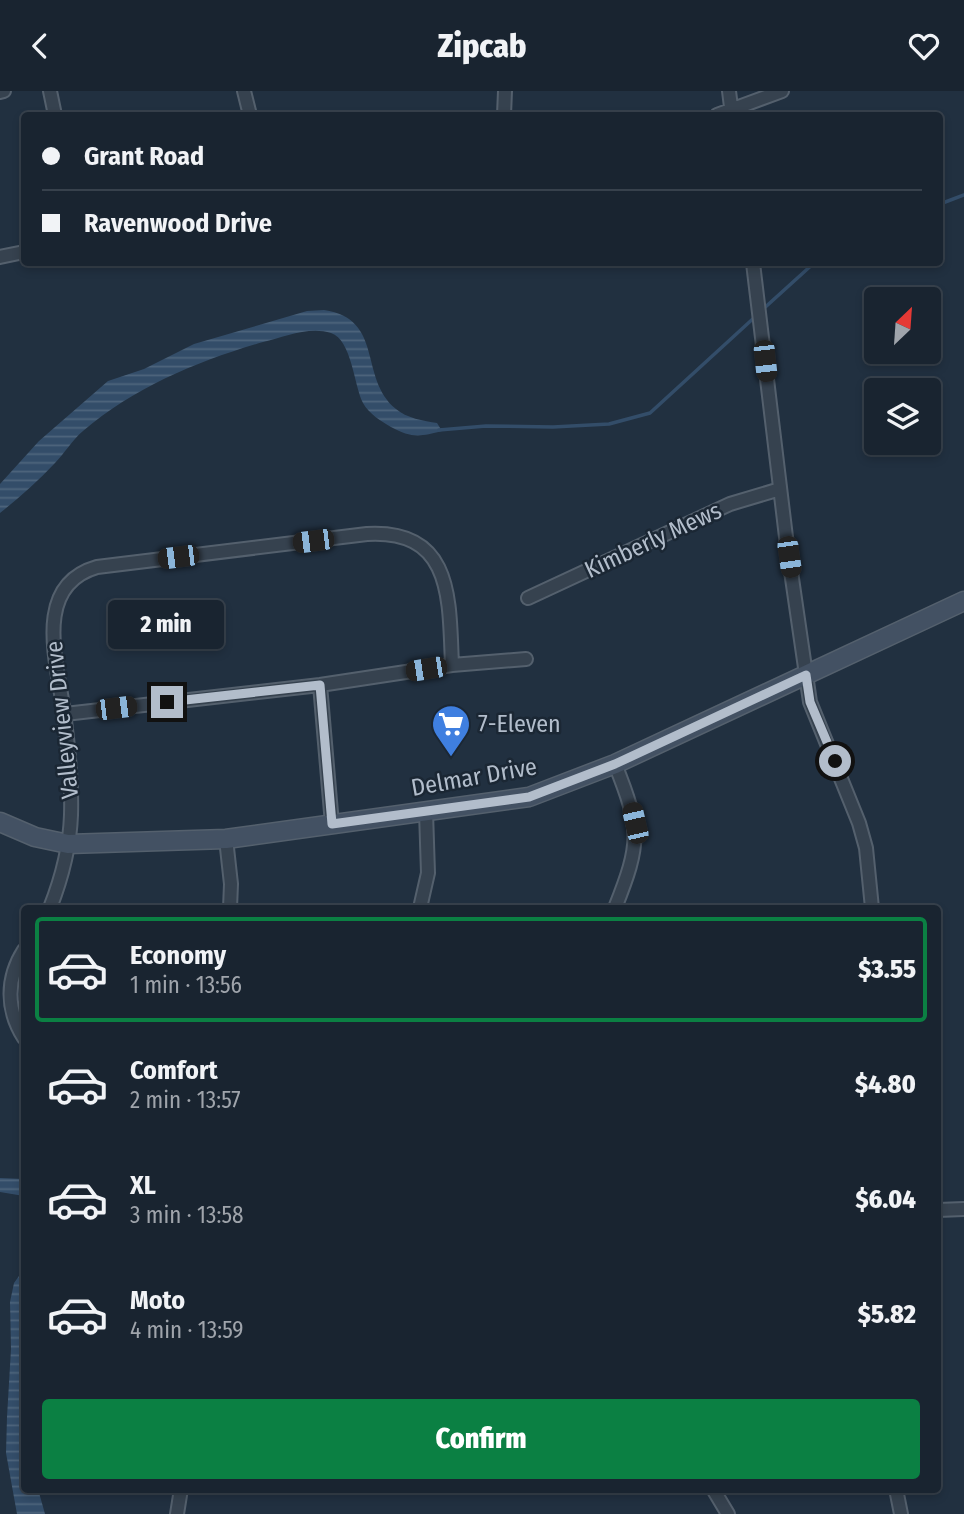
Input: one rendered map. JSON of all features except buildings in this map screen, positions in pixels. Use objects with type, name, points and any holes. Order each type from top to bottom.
[{"type":"street","points":[[50,91],[54,112]]},
{"type":"street","points":[[244,91],[249,112]]},
{"type":"street","points":[[504,112],[505,91]]},
{"type":"street","points":[[729,91],[732,112]]},
{"type":"street","points":[[734,112],[782,91]]},
{"type":"street","points":[[0,257],[21,253]]},
{"type":"street","points":[[752,266],[810,702],[859,824],[866,848],[872,905]]},
{"type":"street","name":"Kimberly Mews","points":[[528,598],[730,504],[780,489]]},
{"type":"street","name":"Valleyview Drive","points":[[51,905],[68,844],[71,814],[65,714],[53,650],[52,628],[56,609],[68,586],[82,572],[110,565],[367,534],[398,534],[408,537],[425,551],[439,568],[449,603],[452,665]]},
{"type":"street","name":"Delmar Drive","points":[[0,822],[35,837],[68,844],[226,839],[529,797],[615,764],[964,601]]},
{"type":"street","points":[[65,714],[320,685],[452,665],[526,659]]},
{"type":"street","points":[[320,685],[332,824]]},
{"type":"street","points":[[615,764],[636,827],[634,858],[616,905]]},
{"type":"street","points":[[421,905],[428,873],[426,812]]},
{"type":"street","points":[[226,839],[231,884],[230,905]]},
{"type":"street","points":[[21,957],[13,976],[10,997],[12,1013],[21,1032]]},
{"type":"street","points":[[941,1210],[964,1209]]},
{"type":"street","points":[[177,1514],[180,1493]]},
{"type":"street","points":[[716,1493],[728,1514]]},
{"type":"street","points":[[897,1493],[901,1514]]},
{"type":"water","points":[[324,310],[343,316],[356,325],[364,337],[377,382],[384,396],[396,409],[410,417],[437,423],[442,431],[410,435],[379,420],[363,403],[348,354],[338,337],[323,331],[297,333],[239,349],[191,367],[124,401],[79,435],[42,476],[0,513],[0,484],[39,441],[108,381],[144,369],[194,344],[307,311]]},
{"type":"water","points":[[0,1178],[21,1179],[21,1196],[0,1192]]},
{"type":"water","points":[[21,1273],[21,1493],[39,1493],[45,1514],[17,1514],[6,1453],[11,1349],[10,1302],[14,1283]]},
{"type":"waterway","points":[[943,203],[964,195]]},
{"type":"waterway","points":[[761,311],[811,266]]},
{"type":"waterway","points":[[439,430],[486,426],[609,424],[650,413],[756,316]]},
{"type":"place","name":"7-Eleven","points":[[451,758]]},
{"type":"route","points":[[167,702],[320,685],[332,824],[529,797],[615,764],[806,675],[810,702],[835,761]]}]
